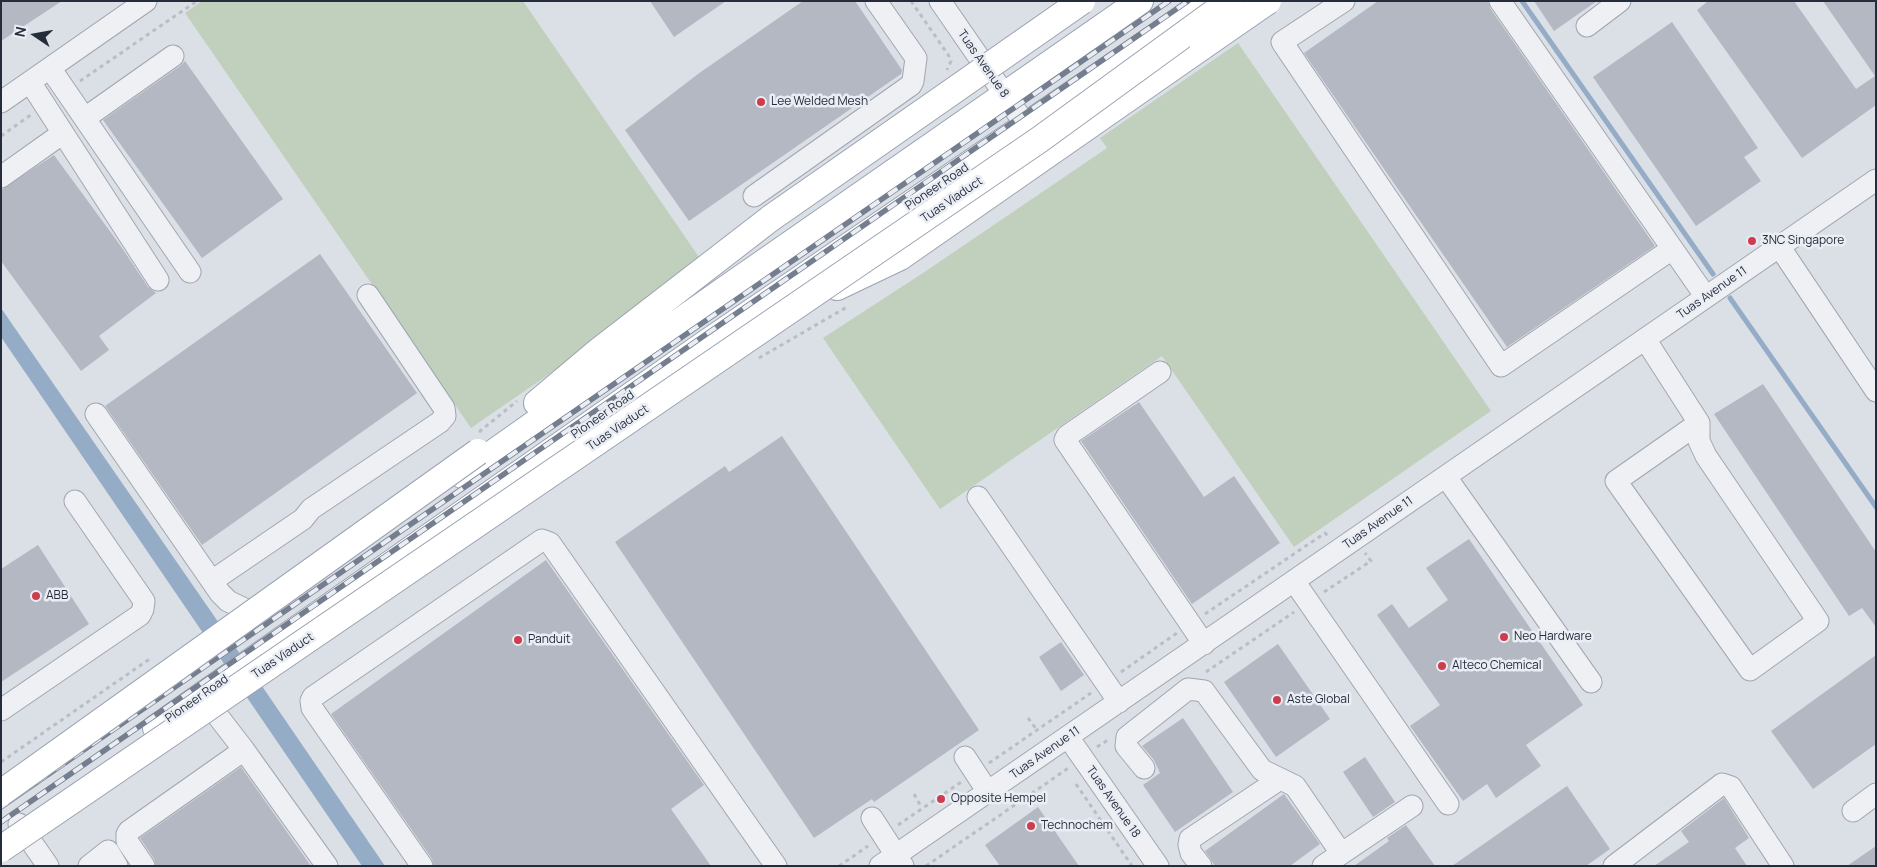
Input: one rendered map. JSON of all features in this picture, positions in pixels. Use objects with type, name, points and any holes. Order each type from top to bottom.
[{"type":"main road","points":[[1,792],[478,452],[600,350],[771,218],[1082,1]]},
{"type":"main road","points":[[1,799],[723,291],[1140,1]]},
{"type":"main road","name":"Tuas Viaduct","points":[[1,849],[1039,140],[1230,1]]},
{"type":"main road","points":[[705,344],[783,314],[900,257],[1268,1]]},
{"type":"main road","name":"Pioneer Road","points":[[10,830],[705,344],[1027,127],[1202,6]]},
{"type":"street","points":[[1,102],[146,1]]},
{"type":"street","points":[[754,196],[911,85],[916,58],[876,1]]},
{"type":"street","name":"Tuas Avenue 8","points":[[940,1],[1027,127]]},
{"type":"street","points":[[1344,1],[1282,42],[1501,366],[1672,249]]},
{"type":"street","points":[[1500,1],[1706,297]]},
{"type":"street","points":[[1587,26],[1620,1]]},
{"type":"street","points":[[1202,6],[1220,46]]},
{"type":"street","points":[[85,118],[173,56]]},
{"type":"street","points":[[50,68],[190,272]]},
{"type":"street","points":[[30,82],[158,280]]},
{"type":"street","points":[[1,177],[63,133]]},
{"type":"street","name":"Tuas Avenue 11","points":[[893,862],[988,792],[1779,246],[1874,183]]},
{"type":"street","points":[[1779,246],[1876,392]]},
{"type":"street","points":[[216,587],[303,519],[311,509],[440,422],[444,416],[444,408],[368,295]]},
{"type":"street","points":[[1645,339],[1699,422],[1699,441],[1706,456],[1818,621],[1750,670],[1616,480],[1699,422]]},
{"type":"street","points":[[1160,372],[1067,436],[1065,440],[1204,644]]},
{"type":"street","points":[[96,414],[216,587],[228,601],[260,617]]},
{"type":"street","points":[[1446,477],[1591,682]]},
{"type":"street","points":[[978,496],[1119,702]]},
{"type":"street","points":[[1,710],[140,614],[143,609],[144,601],[75,501]]},
{"type":"street","points":[[422,866],[312,708],[311,701],[337,680],[542,540],[550,543],[776,866]]},
{"type":"street","points":[[1294,581],[1448,804]]},
{"type":"street","points":[[216,587],[222,613],[218,647]]},
{"type":"street","points":[[1144,768],[1126,746],[1127,737],[1188,689],[1204,691],[1262,770],[1295,786],[1341,853]]},
{"type":"street","points":[[205,694],[217,715],[327,866]]},
{"type":"street","name":"Tuas Avenue 18","points":[[1060,743],[1158,866]]},
{"type":"street","points":[[144,866],[127,841],[129,831],[244,750]]},
{"type":"street","points":[[965,757],[988,792]]},
{"type":"street","points":[[1200,866],[1191,853],[1190,840],[1280,779]]},
{"type":"street","points":[[1614,866],[1722,784],[1732,787],[1783,866]]},
{"type":"street","points":[[1853,811],[1876,794]]},
{"type":"street","points":[[1322,866],[1412,806]]},
{"type":"street","points":[[872,818],[893,862]]},
{"type":"street","points":[[10,830],[48,866]]},
{"type":"street","points":[[89,866],[108,852],[118,866]]},
{"type":"path","points":[[66,90],[198,1]]},
{"type":"path","points":[[911,1],[949,56],[951,61],[946,75]]},
{"type":"path","points":[[1,136],[44,105]]},
{"type":"path","points":[[1,762],[159,652]]},
{"type":"path","points":[[1028,718],[1037,730]]},
{"type":"path","points":[[1060,743],[1066,770]]},
{"type":"path","points":[[1072,778],[1132,866]]},
{"type":"path","points":[[914,794],[922,808]]},
{"type":"green space","points":[[202,1],[523,1],[701,260],[571,359],[471,428],[185,13]]},
{"type":"green space","points":[[1238,43],[1491,411],[1294,547],[1162,356],[940,509],[823,338],[926,271],[1107,148],[1100,138]]},
{"type":"water","points":[[1,308],[385,866],[362,866],[1,337]]},
{"type":"building","points":[[1,1],[62,1],[1,41]]},
{"type":"building","points":[[650,1],[726,1],[674,37]]},
{"type":"building","name":"Lee Welded Mesh","points":[[803,1],[855,1],[902,70],[901,74],[689,221],[625,130],[698,74]]},
{"type":"building","points":[[1378,1],[1488,1],[1490,8],[1655,246],[1507,347],[1304,53]]},
{"type":"building","points":[[1534,1],[1597,1],[1554,31]]},
{"type":"building","points":[[1708,1],[1794,1],[1856,89],[1875,76],[1823,1],[1876,1],[1876,105],[1802,158],[1697,10]]},
{"type":"building","points":[[1672,22],[1758,148],[1744,157],[1761,181],[1696,226],[1593,77]]},
{"type":"building","points":[[185,61],[283,199],[202,258],[103,120]]},
{"type":"building","points":[[54,155],[120,245],[148,287],[156,293],[99,336],[109,350],[81,371],[1,261],[1,190]]},
{"type":"building","points":[[320,254],[417,393],[202,545],[105,406]]},
{"type":"building","points":[[1763,384],[1876,552],[1876,627],[1862,608],[1849,616],[1714,414]]},
{"type":"building","points":[[1139,402],[1204,497],[1234,476],[1280,543],[1192,604],[1081,441]]},
{"type":"building","points":[[782,436],[979,730],[874,802],[872,799],[814,838],[615,542],[725,466],[729,472]]},
{"type":"building","points":[[1469,539],[1583,705],[1526,745],[1541,766],[1496,798],[1487,784],[1463,801],[1410,726],[1440,705],[1377,615],[1392,604],[1409,628],[1448,600],[1426,568]]},
{"type":"building","name":"ABB","points":[[38,545],[89,624],[1,682],[1,569]]},
{"type":"building","name":"Panduit","points":[[546,560],[704,785],[671,809],[711,866],[434,866],[432,859],[331,714]]},
{"type":"building","points":[[1061,642],[1084,675],[1061,691],[1039,657]]},
{"type":"building","name":"Aste Global","points":[[1278,644],[1330,719],[1276,757],[1224,682]]},
{"type":"building","points":[[1876,655],[1876,744],[1813,789],[1771,731]]},
{"type":"building","points":[[1183,718],[1233,792],[1175,832],[1143,785],[1160,773],[1154,760],[1142,746]]},
{"type":"building","points":[[1365,757],[1395,802],[1373,817],[1343,772]]},
{"type":"building","points":[[241,767],[311,866],[156,866],[154,859],[140,838]]},
{"type":"building","points":[[1567,786],[1610,849],[1586,866],[1452,866]]},
{"type":"building","points":[[1284,794],[1320,844],[1290,866],[1215,866],[1205,851]]},
{"type":"building","points":[[1724,798],[1749,838],[1735,848],[1747,866],[1654,866],[1689,842],[1681,831]]},
{"type":"building","name":"Technochem","points":[[1038,807],[1079,866],[1000,866],[985,845]]},
{"type":"building","points":[[1406,825],[1435,866],[1354,866],[1389,841],[1387,838]]},
{"type":"building","points":[[1876,846],[1876,866],[1847,866]]},
{"type":"waterway","points":[[1522,1],[1713,274]]},
{"type":"waterway","points":[[1730,298],[1876,507]]},
{"type":"railway","points":[[1,807],[1169,1]]},
{"type":"railway","points":[[1,822],[1188,1]]},
{"type":"place","name":"Lee Welded Mesh","points":[[761,102]]},
{"type":"place","name":"3NC Singapore","points":[[1752,241]]},
{"type":"place","name":"ABB","points":[[36,596]]},
{"type":"place","name":"Neo Hardware","points":[[1504,637]]},
{"type":"place","name":"Panduit","points":[[518,640]]},
{"type":"place","name":"Alteco Chemical","points":[[1442,666]]},
{"type":"place","name":"Aste Global","points":[[1277,700]]},
{"type":"place","name":"Opposite Hempel","points":[[941,799]]},
{"type":"place","name":"Technochem","points":[[1031,826]]}]
